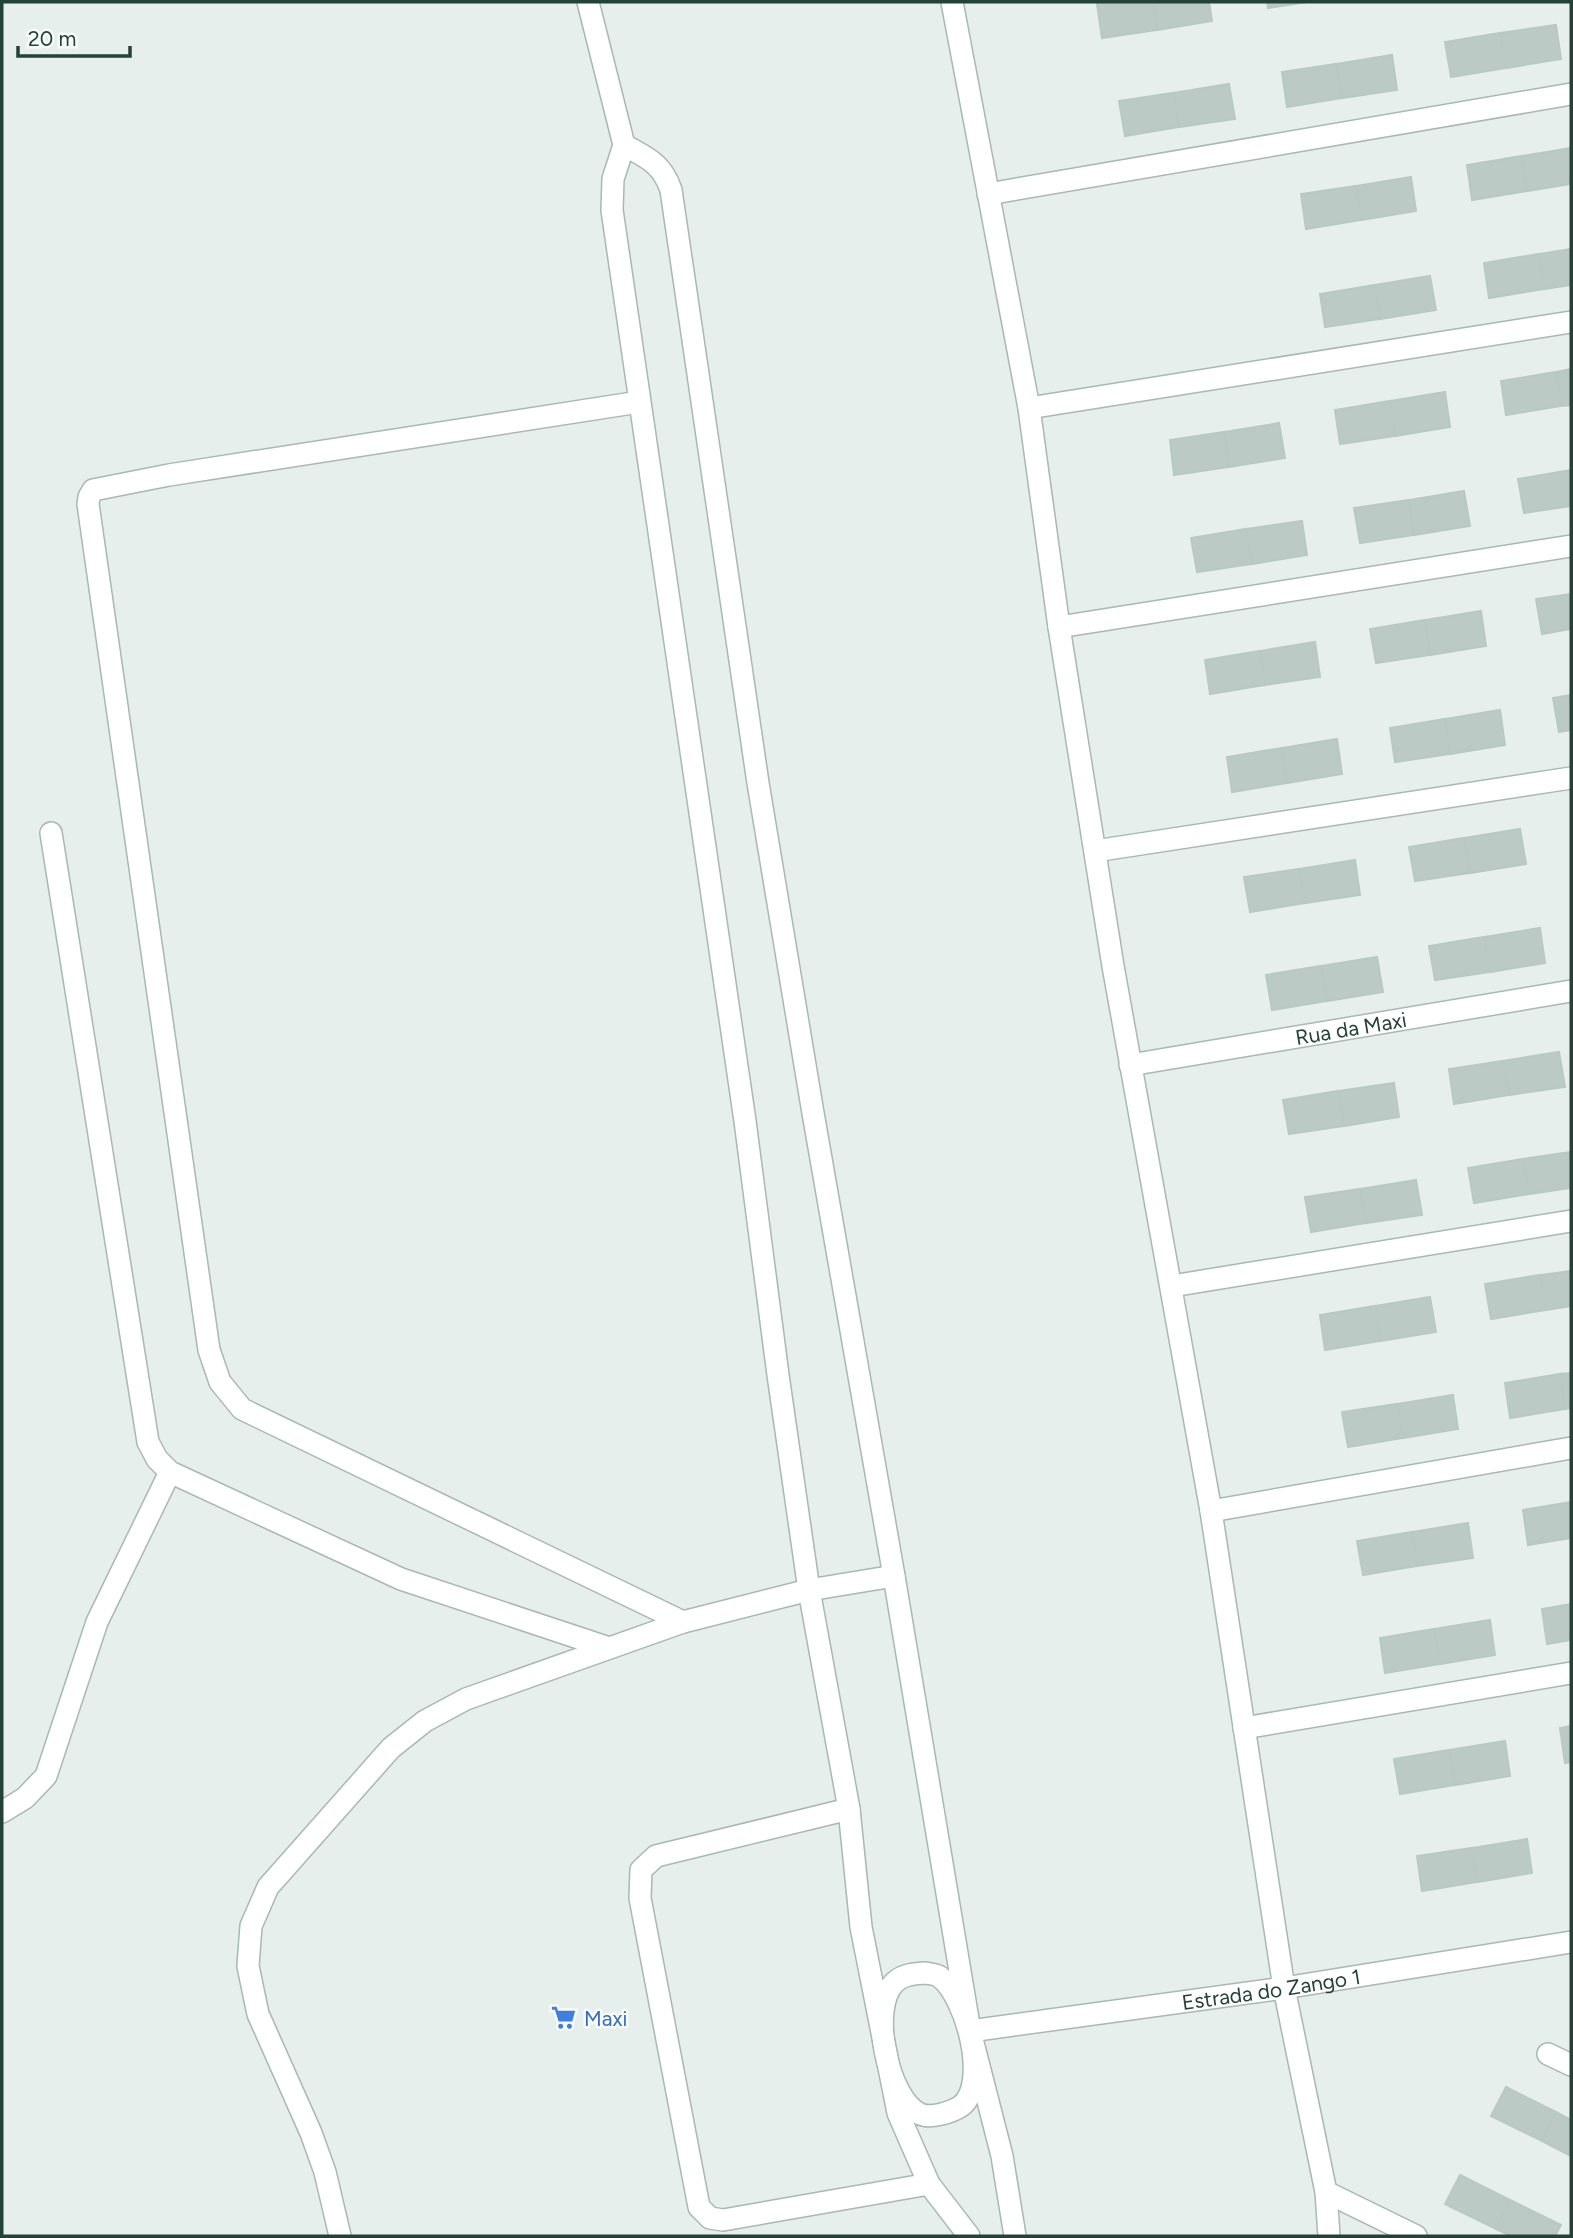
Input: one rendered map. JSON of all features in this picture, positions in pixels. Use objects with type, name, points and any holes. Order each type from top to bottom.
[{"type":"street","points":[[588,2],[624,145],[612,179],[612,210],[745,1122],[778,1375],[810,1590],[849,1809],[861,1927],[898,2113],[929,2185],[969,2236]]},
{"type":"street","points":[[951,2],[1029,408],[1059,627],[1130,1065],[1211,1511],[1284,1988],[1326,2192],[1329,2236]]},
{"type":"street","points":[[988,194],[1571,94]]},
{"type":"street","points":[[624,145],[658,164],[671,190],[758,783],[970,2031],[975,2071],[971,2092],[962,2105],[947,2112],[920,2114],[906,2102],[896,2084],[882,2042],[882,2012],[894,1983],[910,1974],[939,1976],[955,1996],[970,2031],[1007,2176],[1015,2236]]},
{"type":"street","points":[[1029,408],[1571,322]]},
{"type":"street","points":[[639,402],[169,475],[93,490],[88,504],[207,1336],[220,1382],[242,1409],[684,1622]]},
{"type":"street","points":[[1059,627],[1571,546]]},
{"type":"street","points":[[1095,851],[1571,778]]},
{"type":"street","points":[[51,833],[148,1442],[157,1459],[170,1472],[401,1579],[608,1647]]},
{"type":"street","name":"Rua da Maxi","points":[[1130,1065],[1571,991]]},
{"type":"street","points":[[1172,1286],[1571,1220]]},
{"type":"street","points":[[1211,1511],[1571,1448]]},
{"type":"street","points":[[2,1812],[25,1798],[46,1776],[97,1622],[170,1472]]},
{"type":"street","points":[[341,2236],[326,2172],[258,2014],[248,1966],[251,1926],[268,1887],[391,1748],[425,1721],[466,1699],[684,1622],[810,1590],[894,1576]]},
{"type":"street","points":[[1244,1728],[1571,1673]]},
{"type":"street","points":[[849,1809],[656,1856],[641,1870],[640,1898],[699,2207],[710,2218],[723,2220],[929,2185]]},
{"type":"street","name":"Estrada do Zango 1","points":[[970,2031],[1284,1988],[1571,1942]]},
{"type":"street","points":[[1548,2054],[1571,2065]]},
{"type":"street","points":[[1326,2192],[1416,2236]]},
{"type":"building","points":[[1153,2],[1157,30],[1102,38],[1097,4]]},
{"type":"building","points":[[1153,2],[1209,2],[1212,21],[1157,30]]},
{"type":"building","points":[[1267,2],[1307,2],[1268,8]]},
{"type":"building","points":[[1556,25],[1561,59],[1506,68],[1500,33]]},
{"type":"building","points":[[1500,33],[1506,68],[1451,77],[1445,42]]},
{"type":"building","points":[[1392,55],[1397,90],[1342,98],[1336,64]]},
{"type":"building","points":[[1336,64],[1342,98],[1287,107],[1282,72]]},
{"type":"building","points":[[1229,84],[1235,119],[1179,127],[1173,93]]},
{"type":"building","points":[[1173,93],[1179,127],[1125,136],[1119,101]]},
{"type":"building","points":[[1571,148],[1571,184],[1527,191],[1522,156]]},
{"type":"building","points":[[1522,156],[1527,191],[1472,200],[1467,165]]},
{"type":"building","points":[[1411,177],[1416,211],[1361,220],[1356,186]]},
{"type":"building","points":[[1356,186],[1361,220],[1306,229],[1301,194]]},
{"type":"building","points":[[1571,249],[1571,285],[1544,289],[1539,254]]},
{"type":"building","points":[[1539,254],[1544,289],[1489,298],[1484,263]]},
{"type":"building","points":[[1430,276],[1436,310],[1380,319],[1375,285]]},
{"type":"building","points":[[1375,285],[1380,319],[1325,327],[1320,294]]},
{"type":"building","points":[[1571,369],[1571,405],[1561,406],[1556,372]]},
{"type":"building","points":[[1556,372],[1561,406],[1506,415],[1501,381]]},
{"type":"building","points":[[1445,392],[1450,427],[1395,436],[1390,401]]},
{"type":"building","points":[[1390,401],[1395,436],[1340,444],[1335,410]]},
{"type":"building","points":[[1279,423],[1285,458],[1229,467],[1224,432]]},
{"type":"building","points":[[1224,432],[1229,467],[1174,475],[1170,440]]},
{"type":"building","points":[[1571,470],[1571,506],[1524,513],[1518,479]]},
{"type":"building","points":[[1464,491],[1470,526],[1414,535],[1409,500]]},
{"type":"building","points":[[1409,500],[1414,535],[1360,543],[1354,508]]},
{"type":"building","points":[[1302,521],[1307,555],[1252,564],[1246,529]]},
{"type":"building","points":[[1246,529],[1252,564],[1197,572],[1191,538]]},
{"type":"building","points":[[1571,594],[1571,629],[1542,634],[1536,599]]},
{"type":"building","points":[[1481,611],[1486,646],[1430,655],[1425,620]]},
{"type":"building","points":[[1425,620],[1430,655],[1376,663],[1370,629]]},
{"type":"building","points":[[1315,642],[1320,677],[1265,685],[1260,651]]},
{"type":"building","points":[[1260,651],[1265,685],[1210,694],[1205,660]]},
{"type":"building","points":[[1571,695],[1571,730],[1559,732],[1553,698]]},
{"type":"building","points":[[1500,710],[1505,745],[1450,754],[1445,719]]},
{"type":"building","points":[[1445,719],[1450,754],[1395,762],[1390,728]]},
{"type":"building","points":[[1337,739],[1342,774],[1287,783],[1282,748]]},
{"type":"building","points":[[1282,748],[1287,783],[1232,792],[1227,757]]},
{"type":"building","points":[[1520,829],[1526,864],[1470,873],[1464,838]]},
{"type":"building","points":[[1464,838],[1470,873],[1415,881],[1409,847]]},
{"type":"building","points":[[1355,860],[1360,895],[1305,903],[1299,869]]},
{"type":"building","points":[[1299,869],[1305,903],[1250,912],[1244,877]]},
{"type":"building","points":[[1540,928],[1545,963],[1490,972],[1484,937]]},
{"type":"building","points":[[1484,937],[1490,972],[1435,980],[1429,946]]},
{"type":"building","points":[[1377,957],[1383,992],[1327,1001],[1321,966]]},
{"type":"building","points":[[1321,966],[1327,1001],[1272,1010],[1266,975]]},
{"type":"building","points":[[1559,1052],[1565,1087],[1509,1095],[1503,1061]]},
{"type":"building","points":[[1503,1061],[1509,1095],[1454,1104],[1449,1069]]},
{"type":"building","points":[[1394,1083],[1399,1117],[1344,1126],[1338,1091]]},
{"type":"building","points":[[1338,1091],[1344,1126],[1289,1134],[1283,1100]]},
{"type":"building","points":[[1571,1152],[1571,1188],[1529,1194],[1523,1159]]},
{"type":"building","points":[[1523,1159],[1529,1194],[1474,1203],[1468,1168]]},
{"type":"building","points":[[1416,1180],[1422,1215],[1366,1223],[1360,1189]]},
{"type":"building","points":[[1360,1189],[1366,1223],[1311,1232],[1305,1197]]},
{"type":"building","points":[[1571,1271],[1571,1306],[1546,1310],[1540,1275]]},
{"type":"building","points":[[1540,1275],[1546,1310],[1491,1319],[1485,1284]]},
{"type":"building","points":[[1430,1297],[1436,1332],[1380,1341],[1375,1306]]},
{"type":"building","points":[[1375,1306],[1380,1341],[1325,1350],[1320,1315]]},
{"type":"building","points":[[1571,1373],[1571,1408],[1565,1409],[1560,1374]]},
{"type":"building","points":[[1560,1374],[1565,1409],[1510,1418],[1505,1383]]},
{"type":"building","points":[[1453,1395],[1458,1429],[1403,1438],[1397,1404]]},
{"type":"building","points":[[1397,1404],[1403,1438],[1348,1447],[1342,1412]]},
{"type":"building","points":[[1571,1502],[1571,1538],[1528,1545],[1523,1510]]},
{"type":"building","points":[[1468,1523],[1473,1558],[1417,1566],[1412,1532]]},
{"type":"building","points":[[1412,1532],[1417,1566],[1363,1575],[1357,1541]]},
{"type":"building","points":[[1571,1604],[1571,1640],[1547,1644],[1542,1609]]},
{"type":"building","points":[[1490,1620],[1495,1655],[1440,1664],[1434,1629]]},
{"type":"building","points":[[1434,1629],[1440,1664],[1385,1673],[1380,1638]]},
{"type":"building","points":[[1571,1726],[1571,1762],[1565,1763],[1560,1728]]},
{"type":"building","points":[[1505,1741],[1510,1776],[1455,1785],[1449,1750]]},
{"type":"building","points":[[1449,1750],[1455,1785],[1400,1794],[1394,1759]]},
{"type":"building","points":[[1527,1839],[1532,1873],[1477,1882],[1472,1848]]},
{"type":"building","points":[[1472,1848],[1477,1882],[1422,1891],[1417,1856]]},
{"type":"building","points":[[1506,2087],[1556,2112],[1542,2141],[1491,2116]]},
{"type":"building","points":[[1556,2112],[1571,2120],[1571,2156],[1542,2141]]},
{"type":"building","points":[[1460,2175],[1510,2200],[1496,2229],[1445,2204]]},
{"type":"building","points":[[1510,2200],[1561,2225],[1555,2236],[1511,2236],[1496,2229]]},
{"type":"place","name":"Maxi","points":[[564,2018]]}]
